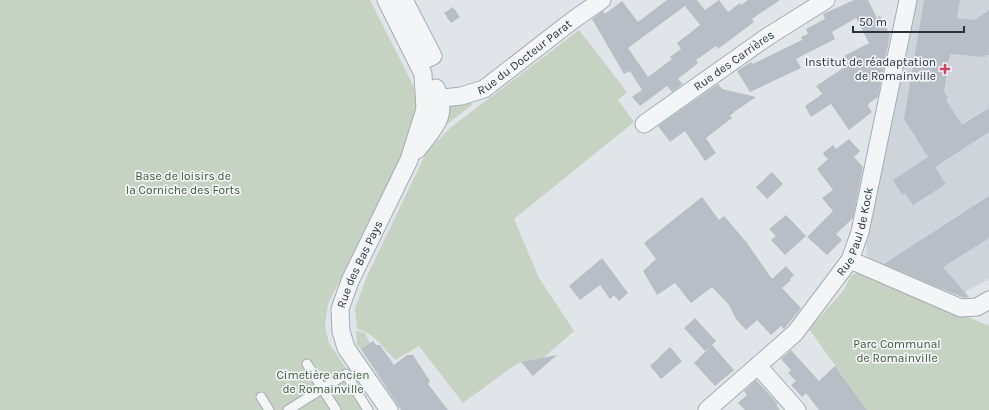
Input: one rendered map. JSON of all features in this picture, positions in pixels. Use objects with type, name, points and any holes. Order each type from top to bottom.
[{"type":"street","points":[[386,0],[421,68],[435,86],[440,97],[434,99],[425,110]]},
{"type":"street","points":[[404,0],[433,56],[421,68]]},
{"type":"street","name":"Rue du Docteur Parat","points":[[440,97],[461,96],[484,89],[572,20],[602,0]]},
{"type":"street","name":"Rue des Carrières","points":[[644,124],[767,37],[826,0]]},
{"type":"street","name":"Rue Paul de Kock","points":[[707,410],[795,333],[850,260],[860,232],[908,0]]},
{"type":"street","points":[[421,68],[425,110]]},
{"type":"street","name":"Rue des Bas Pays","points":[[409,160],[434,128],[442,112],[440,97]]},
{"type":"street","name":"Rue des Bas Pays","points":[[389,410],[346,348],[341,331],[340,309],[350,281],[409,160],[425,110]]},
{"type":"street","points":[[850,260],[961,308],[977,307],[989,300]]},
{"type":"street","points":[[758,366],[797,410]]},
{"type":"lane","points":[[307,364],[336,410]]},
{"type":"lane","points":[[288,410],[346,374],[368,410]]},
{"type":"lane","points":[[261,397],[269,410]]},
{"type":"shaded area","points":[[915,0],[989,0],[989,279],[959,295],[868,260],[866,248]]},
{"type":"green space","name":"Base de loisirs de la Corniche des Forts","points":[[0,0],[370,0],[414,87],[418,118],[402,157],[328,304],[325,326],[329,343],[374,410],[0,410]]},
{"type":"green space","points":[[579,30],[627,92],[618,100],[634,122],[514,219],[539,278],[574,331],[543,358],[521,362],[512,367],[463,403],[419,346],[395,360],[373,337],[357,329],[355,308],[367,276],[426,153],[450,128]]},
{"type":"green space","points":[[471,101],[472,105],[447,124],[446,123],[448,102]]},
{"type":"green space","name":"Parc Communal de Romainville","points":[[861,271],[989,326],[989,410],[867,410],[809,329],[843,291],[851,276]]},
{"type":"green space","points":[[356,331],[365,333],[370,343],[361,349],[357,345]]},
{"type":"building","points":[[667,0],[697,0],[705,10],[719,0],[728,12],[740,3],[741,5],[748,0],[780,0],[752,19],[754,22],[718,49],[716,46],[696,60],[698,63],[678,79],[683,84],[672,92],[667,86],[640,106],[632,97],[642,90],[630,71],[624,74],[592,19],[603,11],[605,14],[622,1],[638,22]],"holes":[[[685,6],[700,25],[677,43],[681,49],[670,57],[672,59],[648,77],[628,48]]]},
{"type":"building","points":[[854,0],[868,0],[877,18],[880,16],[890,35],[878,97],[869,103],[868,106],[872,112],[849,130],[831,104],[811,117],[805,106],[822,94],[816,86],[848,65],[844,56],[869,43],[856,18],[832,32],[835,39],[796,59],[801,68],[750,92],[737,71],[751,62],[753,64],[802,40],[801,37],[808,34],[806,29],[825,19],[823,14]]},
{"type":"building","points":[[924,0],[960,0],[957,18],[975,20],[989,10],[989,55],[985,55],[985,57],[950,54],[944,91],[948,98],[946,100],[962,125],[989,108],[989,132],[935,167],[946,184],[913,205],[905,193],[902,195],[893,180],[928,157],[904,119]]},
{"type":"building","points":[[453,7],[460,17],[451,23],[444,13]]},
{"type":"building","points":[[718,84],[722,89],[756,97],[734,112],[730,116],[732,118],[706,138],[716,153],[705,161],[685,131],[670,142],[658,126]]},
{"type":"building","points":[[849,139],[860,151],[854,157],[863,167],[853,218],[836,234],[842,240],[827,255],[807,237],[833,211],[822,198],[833,190],[817,169],[828,159],[823,154],[824,152],[833,145],[836,149]]},
{"type":"building","points":[[772,172],[783,184],[767,199],[756,187]]},
{"type":"building","points":[[989,196],[989,238],[943,267],[969,297],[965,298],[884,264]]},
{"type":"building","points":[[702,197],[719,220],[724,216],[747,243],[772,279],[786,266],[794,275],[782,288],[801,308],[784,329],[781,326],[771,335],[757,320],[746,330],[736,319],[729,305],[712,287],[691,303],[675,283],[657,295],[643,271],[656,259],[644,243]]},
{"type":"building","points":[[786,215],[806,236],[785,255],[771,240],[776,236],[769,229]]},
{"type":"building","points":[[602,258],[628,293],[619,301],[614,295],[610,299],[600,285],[580,300],[569,286]]},
{"type":"building","points":[[695,318],[716,341],[712,345],[734,370],[715,386],[694,363],[710,347],[705,351],[684,328]]},
{"type":"building","points":[[373,341],[376,345],[380,345],[394,365],[407,355],[413,355],[430,381],[428,384],[448,410],[401,410],[361,349]]},
{"type":"building","points":[[670,347],[682,361],[661,379],[650,366]]},
{"type":"building","points":[[791,350],[819,381],[835,366],[867,410],[819,410],[806,393],[802,397],[791,385],[796,381],[788,373],[791,370],[781,359]]},
{"type":"building","points":[[557,355],[533,376],[521,362]]},
{"type":"building","points":[[756,380],[778,404],[776,405],[780,410],[745,410],[738,403],[747,395],[744,391]]},
{"type":"place","name":"Institut de réadaptation de Romainville","points":[[945,69]]},
{"type":"park label","name":"Cimetière ancien de Romainville","points":[[323,382]]}]
